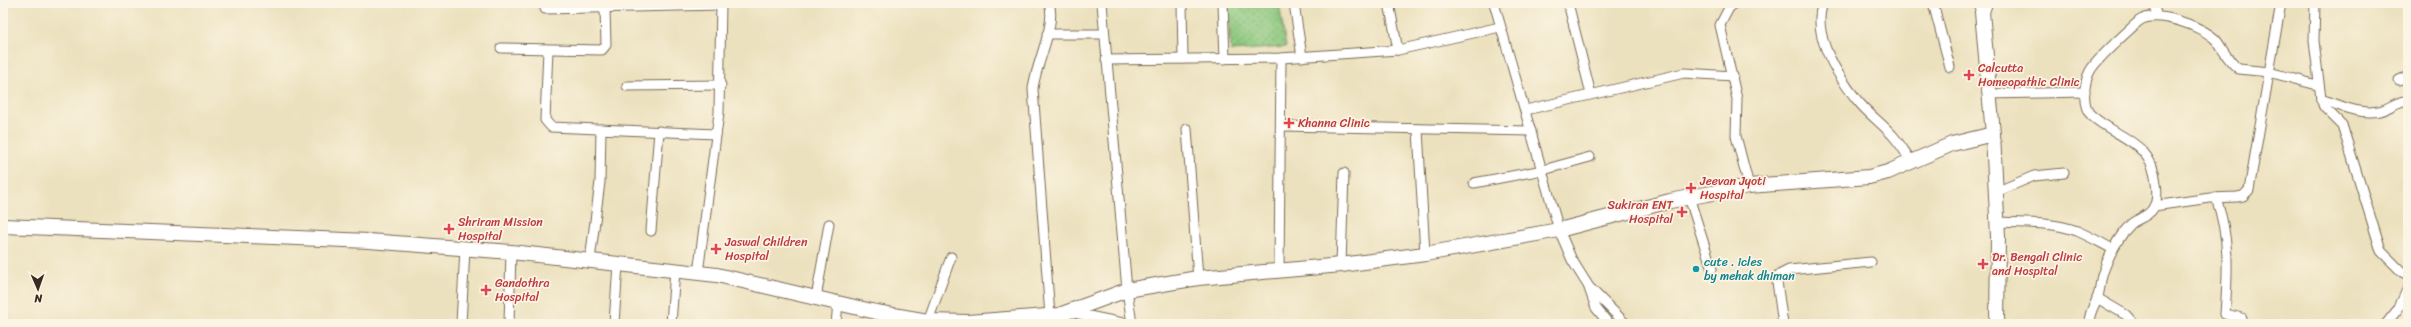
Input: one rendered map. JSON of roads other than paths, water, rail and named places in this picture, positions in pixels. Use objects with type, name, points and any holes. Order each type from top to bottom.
[{"type":"main road","points":[[1983,4],[1988,94],[1993,134],[1996,192],[1997,324]]},
{"type":"main road","points":[[3,226],[369,241],[511,252],[698,273],[730,278],[876,312],[928,321],[968,322],[1050,316],[1069,312],[1127,290],[1198,278],[1341,265],[1425,254],[1559,230],[1689,197],[1749,186],[1869,177],[1912,162],[1952,144],[1993,134]]},
{"type":"street","points":[[1049,3],[1051,11],[1047,34],[1034,76],[1033,89],[1050,316]]},
{"type":"street","points":[[1102,3],[1103,34],[1127,290],[1132,324]]},
{"type":"street","points":[[1182,3],[1183,59]]},
{"type":"street","points":[[1223,3],[1225,59]]},
{"type":"street","points":[[1294,3],[1302,57]]},
{"type":"street","points":[[1389,3],[1398,50]]},
{"type":"street","points":[[1494,3],[1526,110],[1559,230],[1572,260],[1589,287],[1626,324]]},
{"type":"street","points":[[1568,3],[1591,94]]},
{"type":"street","points":[[1735,3],[1729,8],[1720,25],[1733,76],[1738,107],[1736,136],[1749,186]]},
{"type":"street","points":[[1823,3],[1818,16],[1825,44],[1837,71],[1858,101],[1894,137],[1912,162]]},
{"type":"street","points":[[1933,3],[1950,67]]},
{"type":"street","points":[[2154,3],[2156,15]]},
{"type":"street","points":[[2154,206],[2243,196],[2249,190],[2281,3]]},
{"type":"street","points":[[2315,3],[2314,41],[2317,84],[2320,99],[2329,112],[2342,125],[2381,251],[2402,272],[2408,275]]},
{"type":"street","points":[[545,9],[721,4],[721,85],[698,273]]},
{"type":"street","points":[[501,48],[548,50],[604,49],[605,8]]},
{"type":"street","points":[[2089,324],[2091,308],[2097,298],[2102,274],[2113,249],[2130,225],[2144,218],[2154,206],[2156,183],[2153,169],[2147,158],[2126,136],[2091,116],[2085,100],[2085,92],[2091,69],[2139,21],[2145,17],[2156,15],[2202,30],[2215,40],[2239,69],[2269,72],[2317,84]]},
{"type":"street","points":[[1106,60],[1281,58],[1398,50],[1500,27]]},
{"type":"street","points":[[1047,34],[1103,34]]},
{"type":"street","points":[[548,50],[546,123],[555,128],[716,134]]},
{"type":"street","points":[[1279,271],[1282,126],[1281,58]]},
{"type":"street","points":[[1526,110],[1591,94],[1637,86],[1684,74],[1733,76]]},
{"type":"street","points":[[2399,80],[2408,76]]},
{"type":"street","points":[[627,86],[721,85]]},
{"type":"street","points":[[1988,94],[2085,92]]},
{"type":"street","points":[[2320,99],[2347,108],[2373,111],[2383,110],[2400,101],[2408,100]]},
{"type":"street","points":[[1282,126],[1418,130],[1531,131]]},
{"type":"street","points":[[1187,129],[1198,278]]},
{"type":"street","points":[[590,260],[600,182],[601,130]]},
{"type":"street","points":[[1418,130],[1425,254]]},
{"type":"street","points":[[651,231],[659,132]]},
{"type":"street","points":[[1474,183],[1543,170],[1590,157]]},
{"type":"street","points":[[1341,265],[1344,173]]},
{"type":"street","points":[[1996,192],[2034,176],[2064,173]]},
{"type":"street","points":[[1689,197],[1712,269]]},
{"type":"street","points":[[2216,198],[2223,219],[2229,263],[2225,314],[2242,318],[2240,324]]},
{"type":"street","points":[[1997,222],[2040,223],[2062,227],[2077,231],[2113,249]]},
{"type":"street","points":[[816,298],[829,224]]},
{"type":"street","points":[[461,324],[465,249]]},
{"type":"street","points":[[509,324],[511,252]]},
{"type":"street","points":[[928,321],[951,257]]},
{"type":"street","points":[[1783,324],[1777,282],[1777,276],[1780,273],[1789,270],[1871,262]]},
{"type":"street","points":[[614,324],[618,264]]},
{"type":"street","points":[[671,324],[675,270]]},
{"type":"street","points":[[1589,287],[1596,308],[1609,324]]},
{"type":"street","points":[[2386,324],[2398,309],[2408,288]]},
{"type":"street","points":[[2097,298],[2126,315],[2134,324]]},
{"type":"street","points":[[836,324],[838,303]]},
{"type":"street","points":[[1069,312],[1128,324]]},
{"type":"place","name":"Calcutta Homeopathic Clinic","points":[[1969,75]]},
{"type":"place","name":"Khanna Clinic","points":[[1289,123]]},
{"type":"place","name":"Jeevan Jyoti Hospital","points":[[1691,188]]},
{"type":"place","name":"Sukiran ENT Hospital","points":[[1682,212]]},
{"type":"place","name":"Shriram Mission Hospital","points":[[449,229]]},
{"type":"place","name":"Jaswal Children Hospital","points":[[716,249]]},
{"type":"place","name":"Dr. Bengali Clinic and Hospital","points":[[1983,264]]},
{"type":"place","name":"cute . icles by mehak dhiman","points":[[1696,269]]},
{"type":"place","name":"Gandothra Hospital","points":[[486,290]]}]
